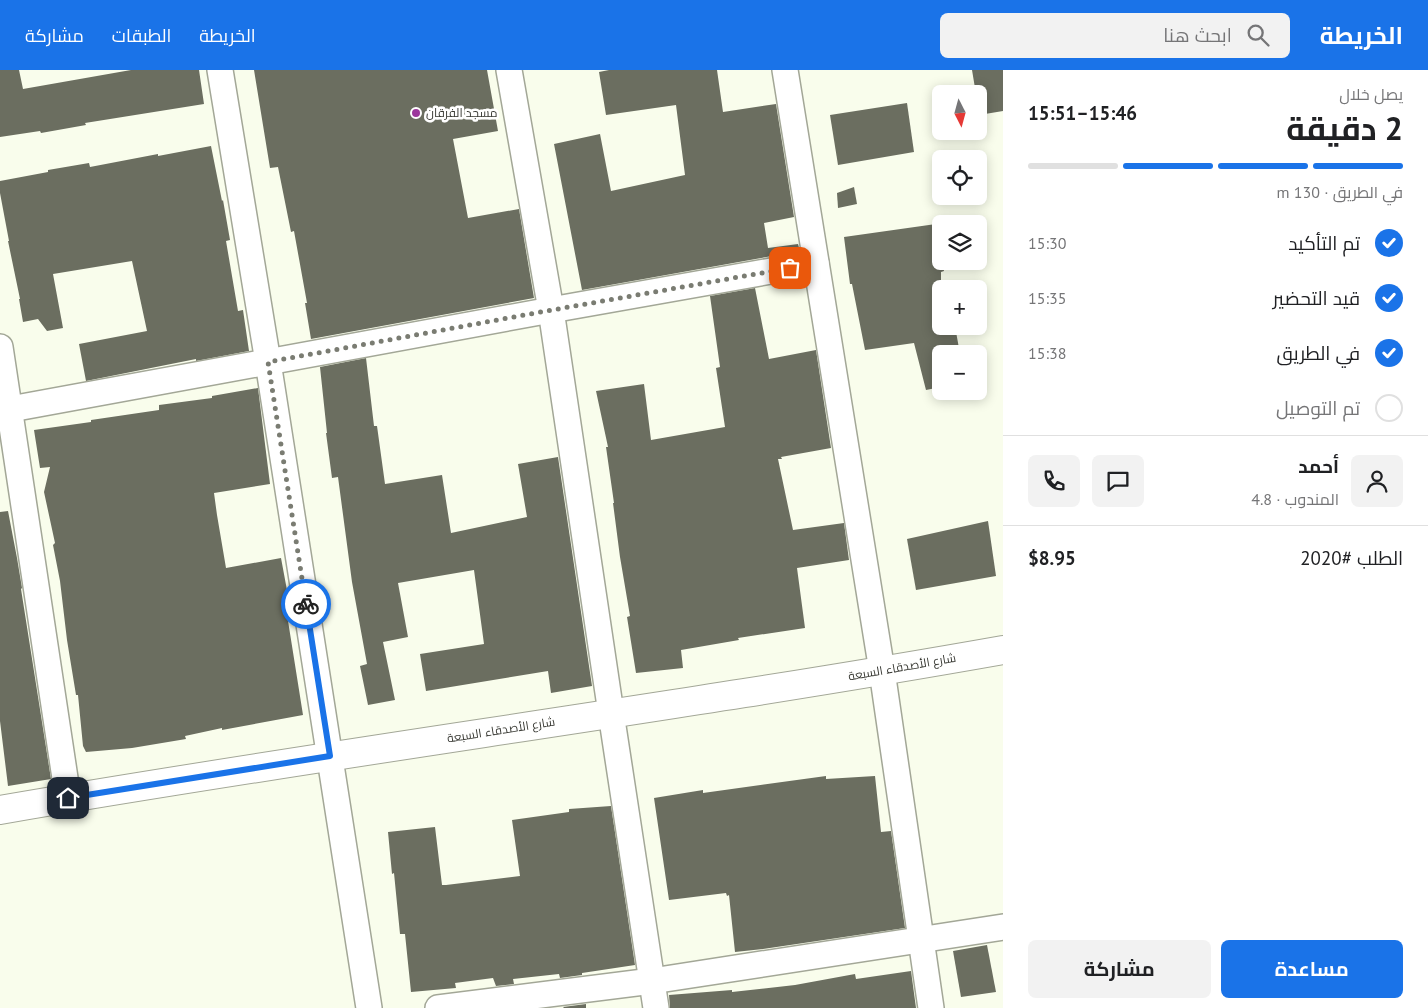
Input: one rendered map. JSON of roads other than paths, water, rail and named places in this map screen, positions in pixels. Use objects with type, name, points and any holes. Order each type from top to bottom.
[{"type":"street","points":[[220,70],[268,362],[369,1008]]},
{"type":"street","points":[[509,70],[552,310],[610,713],[656,1008]]},
{"type":"street","points":[[785,70],[882,672],[931,1008]]},
{"type":"street","points":[[5,410],[816,263]]},
{"type":"street","points":[[0,347],[5,410],[68,798]]},
{"type":"street","name":"شارع الأصدقاء السبعة","points":[[0,810],[330,756],[882,672],[1003,650]]},
{"type":"street","points":[[438,1008],[652,981],[1003,927]]},
{"type":"place","name":"مسجد الفرقان","points":[[416,113]]}]
